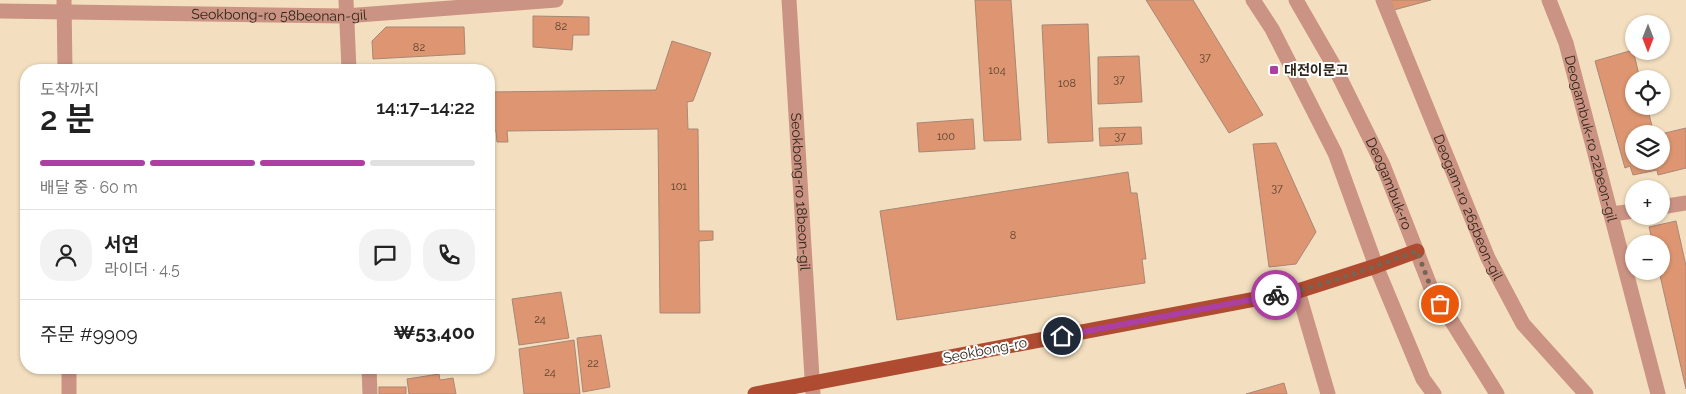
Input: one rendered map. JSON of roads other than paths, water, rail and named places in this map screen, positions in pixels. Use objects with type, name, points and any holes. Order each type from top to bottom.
[{"type":"main road","name":"Seokbong-ro","points":[[755,394],[813,389],[1298,291],[1417,251]]},
{"type":"street","points":[[346,0],[349,64]]},
{"type":"street","name":"Seokbong-ro 58beonan-gil","points":[[0,10],[64,6],[346,16],[556,0]]},
{"type":"street","name":"Seokbong-ro 18beon-gil","points":[[789,0],[813,389]]},
{"type":"street","points":[[1253,0],[1272,29],[1336,153],[1376,266],[1422,378],[1434,394]]},
{"type":"street","name":"Deogambuk-ro","points":[[1296,0],[1334,66],[1382,165],[1431,288],[1497,394]]},
{"type":"street","name":"Deogam-ro 265beon-gil","points":[[1382,0],[1492,266],[1523,324],[1586,394]]},
{"type":"street","name":"Deogambuk-ro 22beon-gil","points":[[1549,0],[1566,43],[1658,394]]},
{"type":"street","points":[[64,6],[65,64]]},
{"type":"street","points":[[1670,206],[1686,203]]},
{"type":"street","points":[[1612,214],[1625,212]]},
{"type":"street","points":[[1298,291],[1328,394]]},
{"type":"street","points":[[69,374],[69,394]]},
{"type":"street","points":[[369,374],[370,394]]},
{"type":"place","name":"대전이문고","points":[[1274,70]]}]
